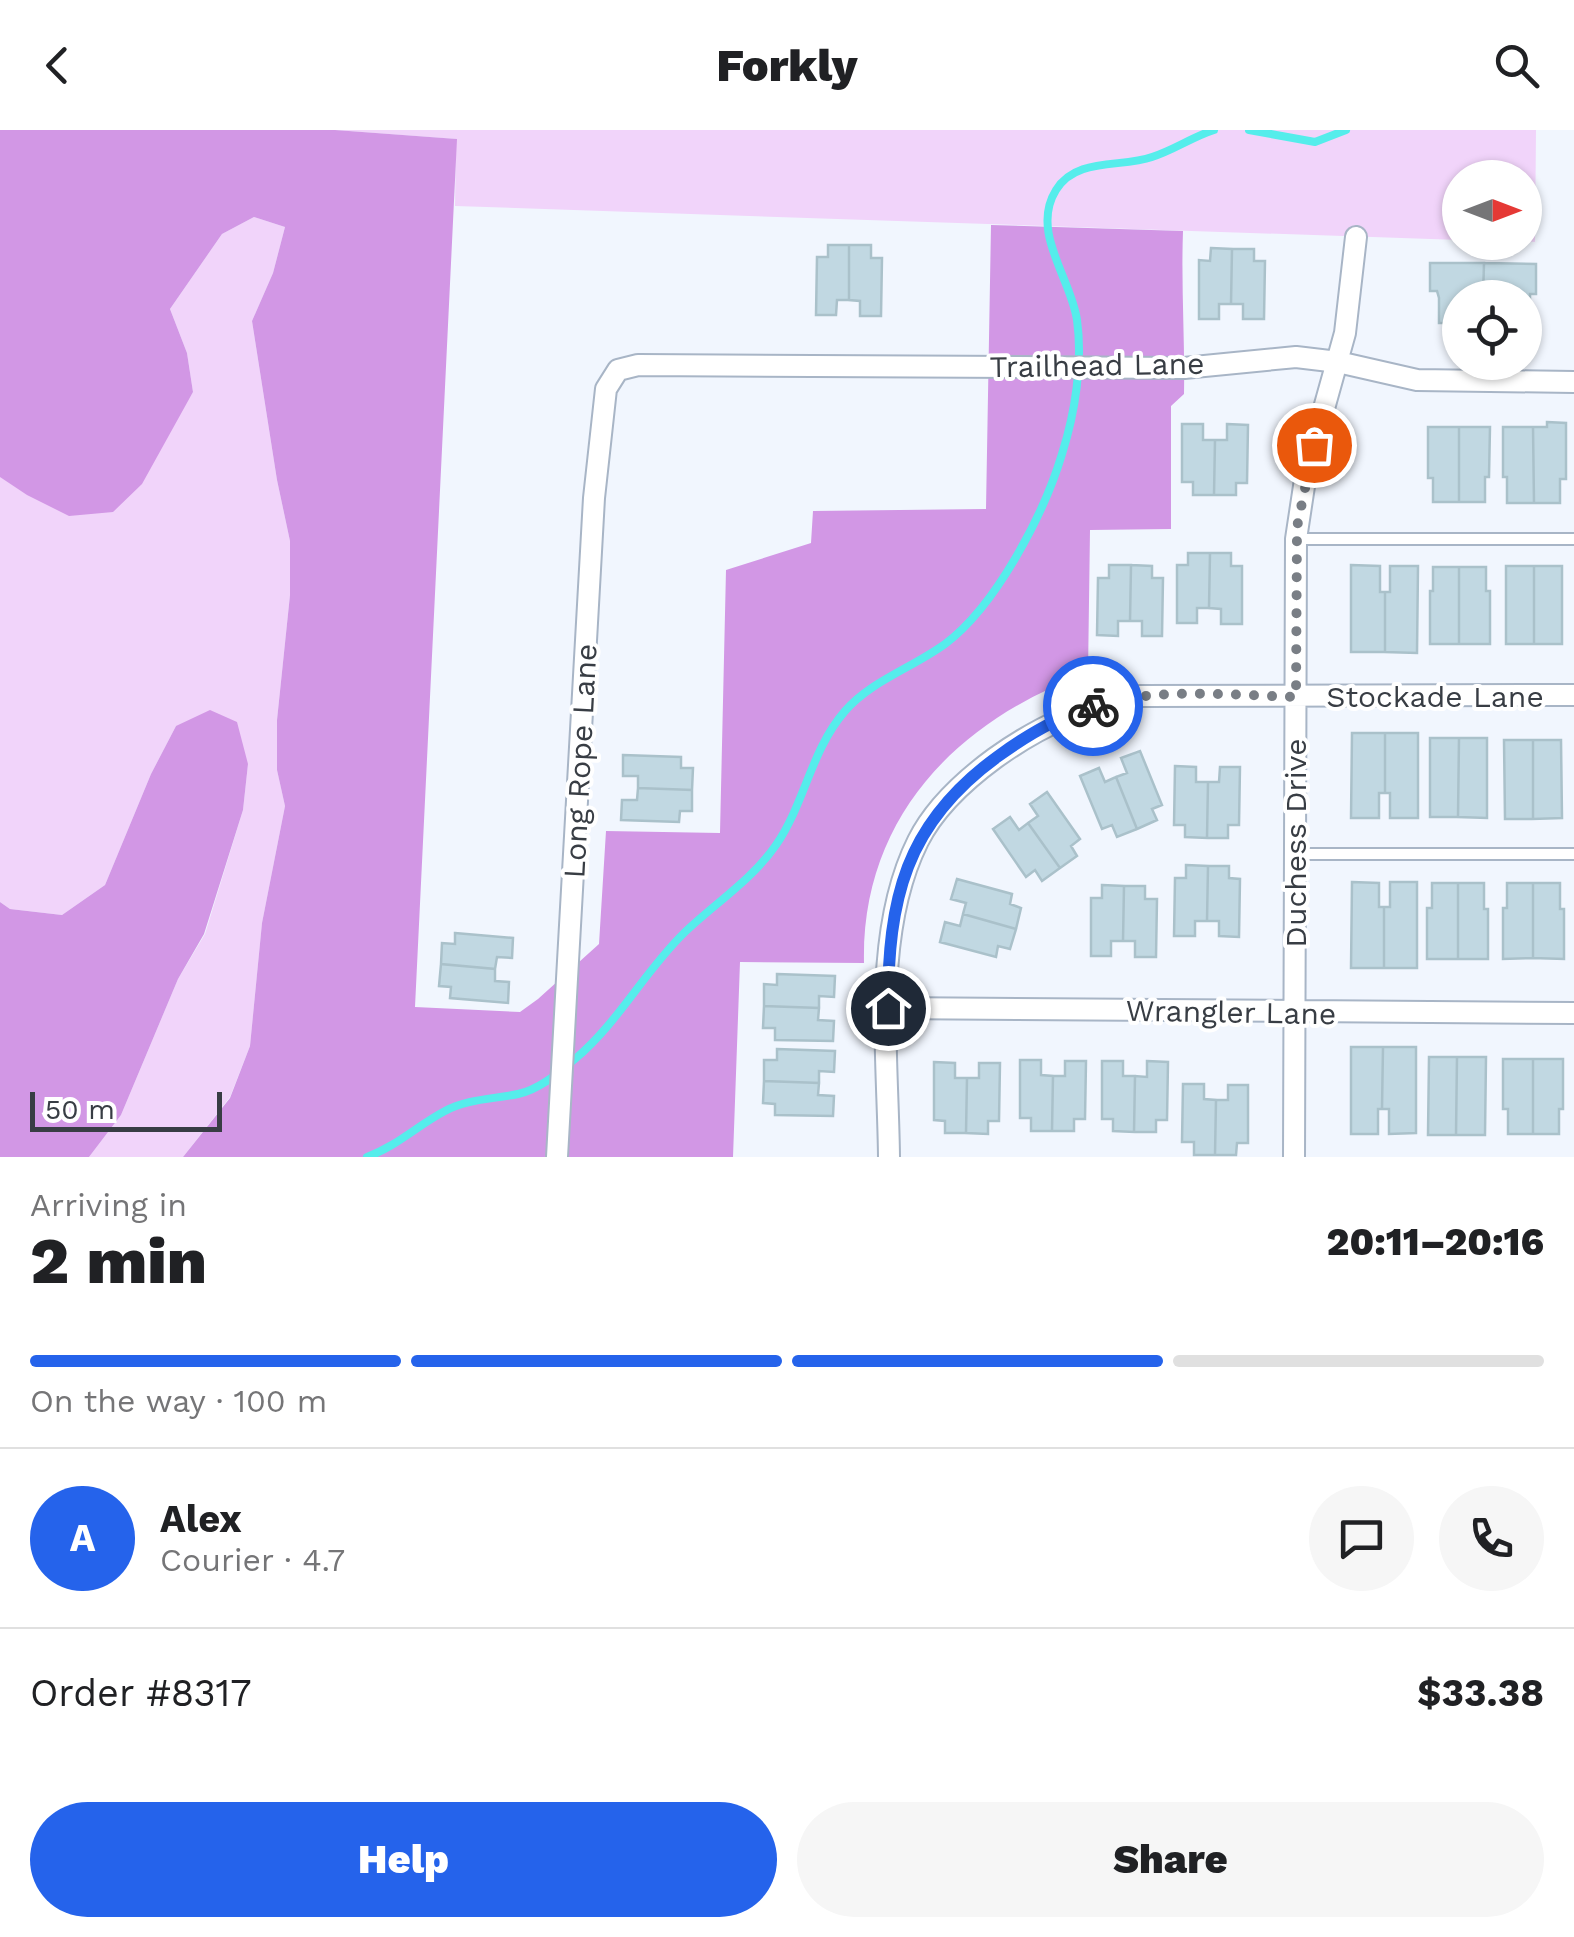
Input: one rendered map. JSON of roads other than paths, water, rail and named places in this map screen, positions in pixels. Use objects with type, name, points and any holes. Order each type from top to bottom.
[{"type":"street","name":"Duchess Drive","points":[[1294,1157],[1296,539],[1306,473],[1351,302],[1356,237]]},
{"type":"street","name":"Trailhead Lane","points":[[618,370],[638,365],[1184,368],[1281,357],[1338,362],[1417,380],[1574,382]]},
{"type":"street","name":"Long Rope Lane","points":[[557,1157],[595,483],[606,390],[618,370]]},
{"type":"street","name":"Stockade Lane","points":[[889,1157],[888,1008],[894,917],[914,852],[939,810],[989,763],[1050,722],[1110,701],[1177,694],[1574,695]]},
{"type":"street","name":"Wrangler Lane","points":[[888,1008],[1574,1012]]},
{"type":"lane","points":[[1296,539],[1574,539]]},
{"type":"lane","points":[[1295,854],[1574,854]]},
{"type":"waterway","points":[[367,1157],[453,1107],[534,1088],[575,1059],[605,1030],[670,948],[766,858],[786,829],[824,742],[845,711],[867,691],[945,644],[982,607],[1031,530],[1054,478],[1071,422],[1078,370],[1077,320],[1047,222],[1056,190],[1075,172],[1152,157],[1214,130]]},
{"type":"waterway","points":[[1249,130],[1315,142],[1346,130]]}]
